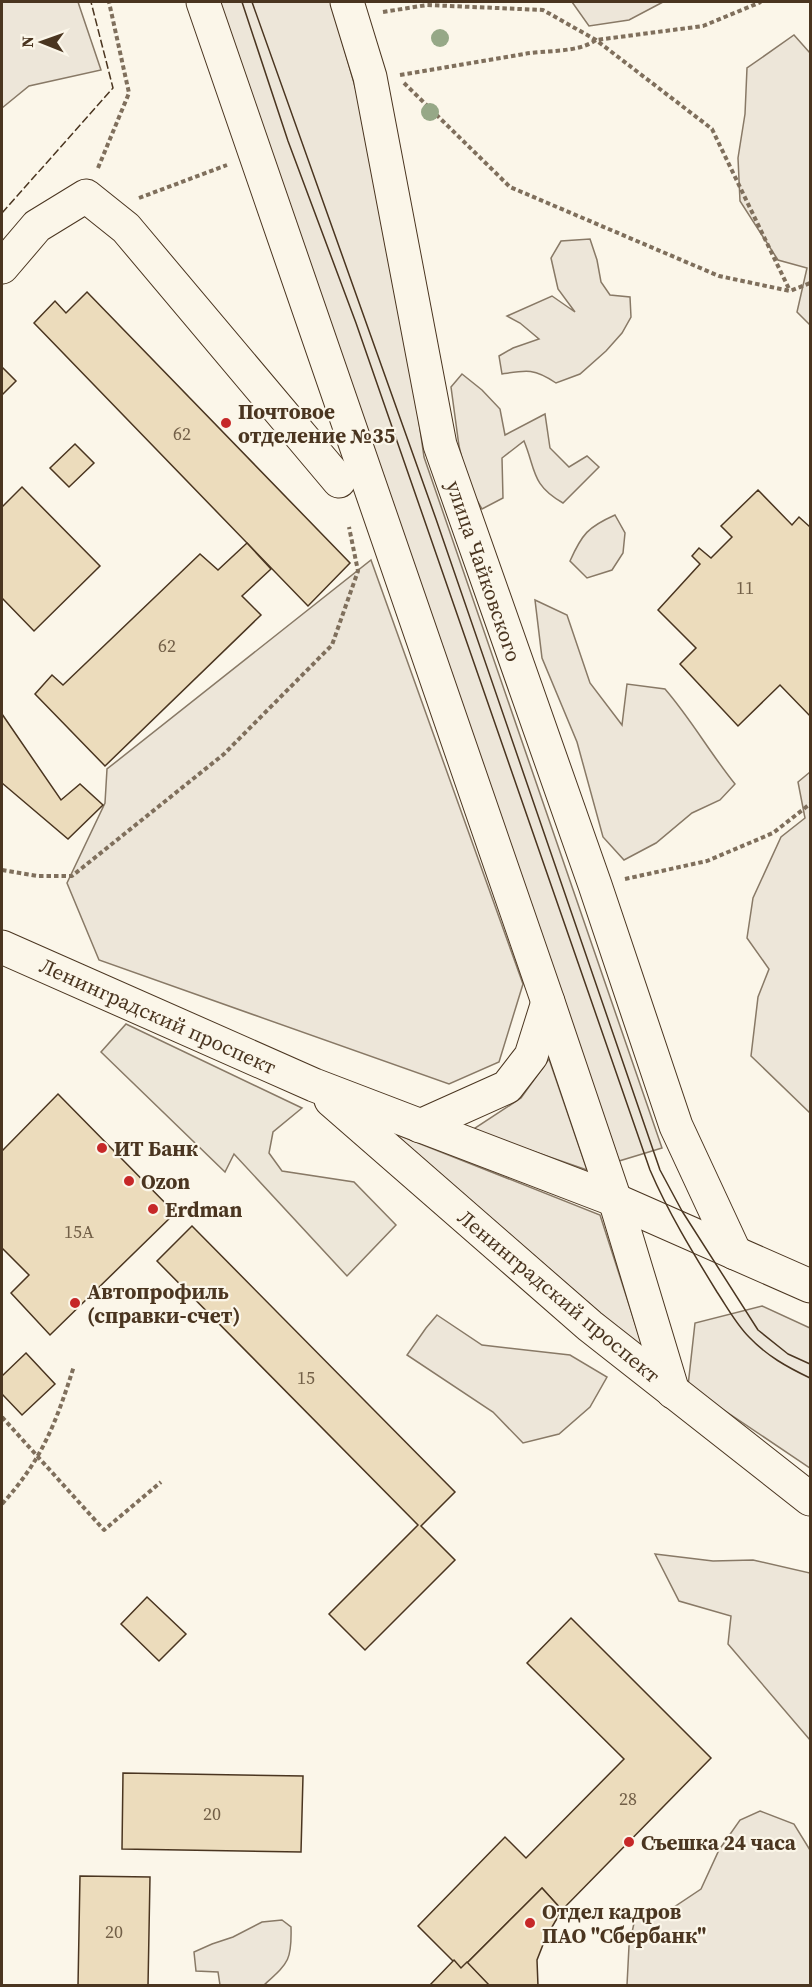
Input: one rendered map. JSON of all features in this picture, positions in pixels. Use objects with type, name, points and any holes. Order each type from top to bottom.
[{"type":"main road","points":[[203,2],[615,1200],[673,1392]]},
{"type":"main road","name":"улица Чайковского","points":[[349,9],[370,77],[440,445],[595,885],[676,1126],[735,1253]]},
{"type":"main road","points":[[2,267],[37,226],[95,204],[126,228],[339,481]]},
{"type":"main road","name":"Ленинградский проспект","points":[[2,947],[314,1085],[615,1200],[810,1286]]},
{"type":"main road","points":[[420,1126],[507,1087],[531,1056],[548,1002]]},
{"type":"main road","name":"Ленинградский проспект","points":[[314,1085],[590,1326],[810,1500]]},
{"type":"path","points":[[95,204],[129,93],[109,2]]},
{"type":"path","points":[[761,2],[703,26],[596,40],[590,44],[569,48],[397,75],[510,188],[719,276],[790,291],[810,283]]},
{"type":"path","points":[[349,9],[428,5],[543,10],[596,40],[712,129],[790,291]]},
{"type":"path","points":[[95,204],[230,164]]},
{"type":"path","points":[[2,870],[38,876],[72,876],[224,754],[332,645],[358,571],[339,481]]},
{"type":"path","points":[[595,885],[707,861],[773,833],[810,804]]},
{"type":"path","points":[[2,1504],[39,1456],[60,1412],[74,1366]]},
{"type":"path","points":[[2,1417],[104,1530],[161,1482]]},
{"type":"shaded area","points":[[2,2],[78,2],[101,70],[29,86],[2,108]]},
{"type":"shaded area","points":[[219,2],[331,2],[388,203],[424,457],[662,1148],[619,1161]]},
{"type":"shaded area","points":[[572,2],[663,2],[629,20],[589,26]]},
{"type":"shaded area","points":[[794,35],[810,53],[810,325],[797,312],[807,268],[778,260],[740,201],[738,158],[745,114],[747,68]]},
{"type":"shaded area","points":[[590,239],[601,282],[610,295],[630,297],[631,317],[622,333],[580,374],[556,383],[530,371],[502,374],[499,356],[513,348],[539,339],[520,323],[507,316],[552,296],[575,312],[558,289],[551,258],[561,241]]},
{"type":"shaded area","points":[[462,374],[500,409],[505,435],[545,414],[550,448],[569,467],[587,456],[599,467],[563,503],[545,490],[540,483],[524,441],[502,458],[503,498],[482,509],[468,484],[459,446],[451,387]]},
{"type":"shaded area","points":[[615,515],[625,533],[623,553],[612,570],[587,578],[570,561],[587,532],[598,523]]},
{"type":"shaded area","points":[[371,560],[523,984],[499,1062],[449,1084],[99,960],[67,883],[105,803],[107,769]]},
{"type":"shaded area","points":[[535,600],[567,615],[590,683],[622,725],[627,684],[665,689],[735,784],[720,800],[692,813],[656,843],[624,860],[603,837],[577,742],[542,658]]},
{"type":"shaded area","points":[[810,772],[810,1113],[751,1056],[758,997],[769,969],[747,938],[753,898],[781,837],[805,818],[798,782]]},
{"type":"shaded area","points":[[126,1024],[302,1108],[273,1132],[269,1153],[282,1171],[354,1182],[396,1225],[347,1276],[234,1154],[225,1172],[101,1052]]},
{"type":"shaded area","points":[[549,1059],[587,1170],[472,1130],[521,1098]]},
{"type":"shaded area","points":[[393,1133],[600,1215],[644,1351]]},
{"type":"shaded area","points":[[762,1306],[810,1328],[810,1468],[688,1386],[695,1323]]},
{"type":"shaded area","points":[[437,1315],[482,1345],[570,1355],[607,1377],[590,1407],[559,1434],[523,1443],[493,1412],[407,1355]]},
{"type":"shaded area","points":[[655,1554],[713,1561],[753,1560],[810,1573],[810,1740],[728,1644],[731,1616],[679,1601]]},
{"type":"shaded area","points":[[760,1811],[794,1824],[810,1850],[810,1985],[627,1985],[629,1946],[636,1914],[665,1913],[701,1889],[719,1850],[740,1820]]},
{"type":"shaded area","points":[[282,1920],[291,1927],[291,1947],[287,1961],[264,1985],[220,1985],[218,1972],[196,1971],[194,1952],[233,1937],[262,1922]]},
{"type":"building","points":[[87,292],[350,563],[308,606],[34,323],[55,301],[66,313]]},
{"type":"building","points":[[2,367],[16,381],[2,395]]},
{"type":"building","points":[[75,444],[94,463],[69,487],[50,468]]},
{"type":"building","points":[[22,487],[100,566],[34,631],[2,598],[2,507]]},
{"type":"building","points":[[758,490],[792,525],[799,517],[810,527],[810,716],[780,685],[738,726],[680,664],[696,648],[658,610],[700,564],[692,556],[699,548],[711,558],[732,537],[721,526]]},
{"type":"building","points":[[247,543],[271,569],[242,596],[261,615],[105,766],[35,694],[52,675],[63,685],[200,554],[218,570]]},
{"type":"building","points":[[2,714],[61,800],[80,784],[103,805],[68,839],[2,783]]},
{"type":"building","points":[[58,1094],[175,1213],[50,1335],[11,1293],[29,1275],[2,1248],[2,1151]]},
{"type":"building","points":[[192,1226],[455,1492],[421,1526],[455,1560],[365,1650],[329,1614],[418,1525],[157,1261]]},
{"type":"building","points":[[26,1353],[55,1384],[22,1415],[2,1394],[2,1376]]},
{"type":"building","points":[[147,1597],[186,1634],[159,1661],[121,1624]]},
{"type":"building","points":[[571,1618],[711,1758],[562,1910],[542,1888],[461,1969],[418,1926],[505,1837],[526,1858],[624,1759],[527,1663]]},
{"type":"building","points":[[123,1773],[303,1776],[301,1852],[122,1849]]},
{"type":"building","points":[[80,1876],[150,1877],[148,1986],[78,1986]]},
{"type":"building","name":"Отдел кадров ПАО \"Сбербанк\"","points":[[542,1888],[562,1910],[546,1937],[537,1960],[538,1986],[489,1986],[467,1963]]},
{"type":"building","points":[[454,1960],[461,1968],[467,1962],[490,1986],[429,1986]]},
{"type":"tram line","points":[[242,2],[288,141],[356,323],[650,1170],[681,1232],[740,1327],[770,1355],[810,1378]]},
{"type":"tram line","points":[[252,2],[436,519],[660,1170],[682,1211],[758,1330],[788,1354],[810,1364]]},
{"type":"fence","points":[[2,213],[113,88],[91,2]]},
{"type":"place","name":"Почтовое отделение №35","points":[[226,423]]},
{"type":"place","name":"ИТ Банк","points":[[102,1148]]},
{"type":"place","name":"Ozon","points":[[129,1181]]},
{"type":"place","name":"Erdman","points":[[153,1209]]},
{"type":"place","name":"Автопрофиль (справки-счет)","points":[[75,1303]]},
{"type":"place","name":"Съешка 24 часа","points":[[629,1842]]},
{"type":"place","name":"Отдел кадров ПАО \"Сбербанк\"","points":[[530,1923]]}]
